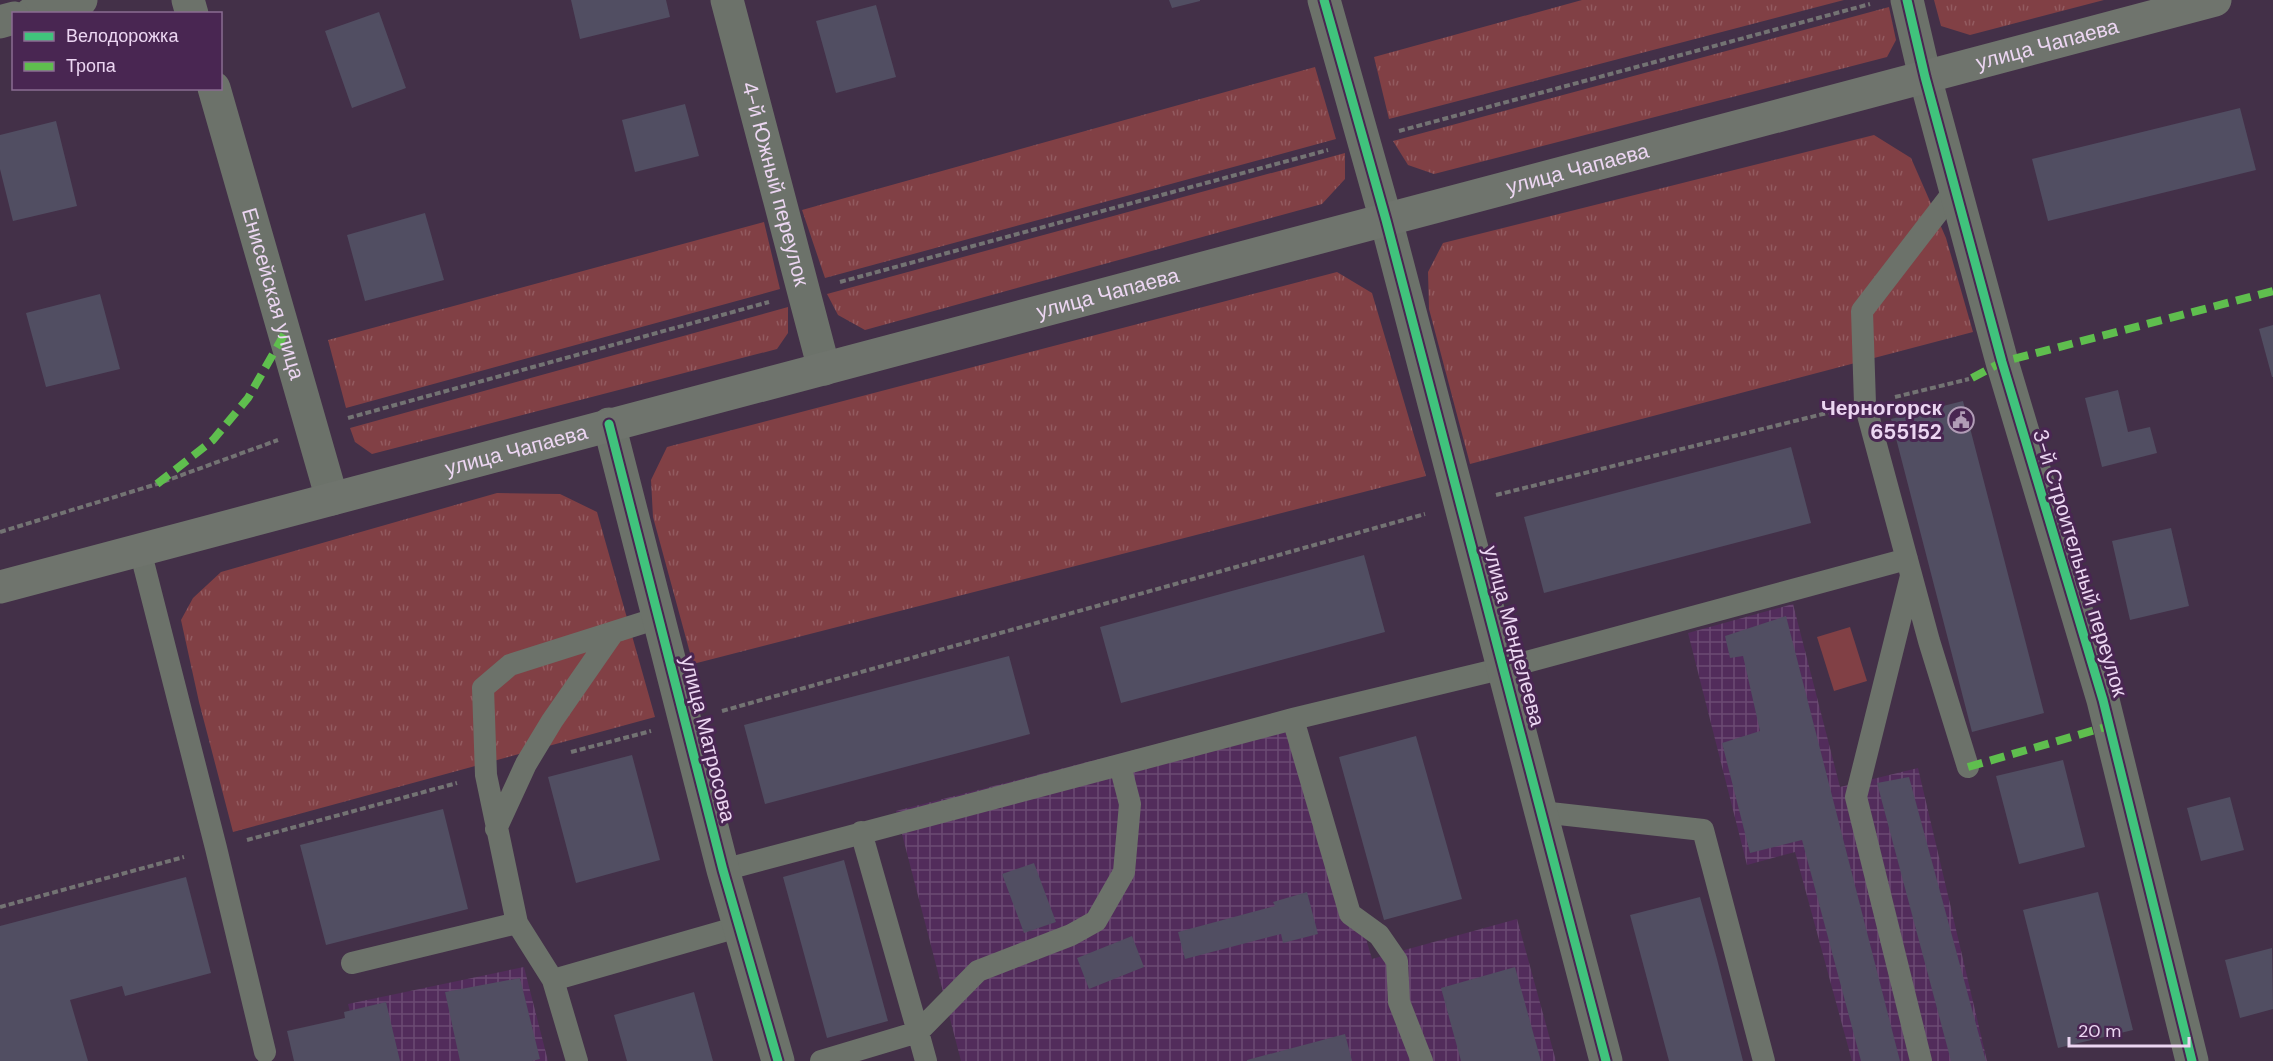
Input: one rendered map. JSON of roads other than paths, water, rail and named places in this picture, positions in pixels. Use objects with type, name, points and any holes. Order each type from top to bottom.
[{"type":"main road","name":"улица Чапаева","points":[[0,587],[2215,0]]},
{"type":"street","points":[[37,12],[81,0]]},
{"type":"street","name":"4-й Южный переулок","points":[[727,0],[802,293],[824,369]]},
{"type":"street","name":"улица Менделеева","points":[[1324,0],[1386,220],[1606,1061]]},
{"type":"street","name":"3-й Строительный переулок","points":[[1907,0],[1924,77],[2002,362],[2103,700],[2192,1061]]},
{"type":"street","name":"Енисейская улица","points":[[215,90],[332,499]]},
{"type":"street","name":"улица Матросова","points":[[609,424],[738,927],[778,1061]]},
{"type":"lane","points":[[1955,189],[1862,311],[1866,404],[1909,567],[1968,767]]},
{"type":"lane","points":[[140,550],[266,1052]]},
{"type":"lane","points":[[723,870],[1293,719],[1909,567]]},
{"type":"lane","points":[[1909,567],[1856,797],[1921,1061]]},
{"type":"lane","points":[[577,1061],[553,980],[517,922],[486,775],[483,687],[510,665],[658,618]]},
{"type":"lane","points":[[496,829],[526,764],[552,721],[613,633]]},
{"type":"lane","points":[[1293,719],[1350,914],[1379,935],[1397,962],[1399,1002],[1422,1061]]},
{"type":"lane","points":[[821,1061],[918,1032],[978,971],[1071,935],[1096,921],[1124,872],[1130,804],[1120,765]]},
{"type":"lane","points":[[1541,812],[1703,830],[1764,1061]]},
{"type":"lane","points":[[861,832],[926,1061]]},
{"type":"lane","points":[[352,963],[517,922]]},
{"type":"lane","points":[[553,980],[738,927]]},
{"type":"place","name":"Черногорск 655152","points":[[1961,420]]}]
